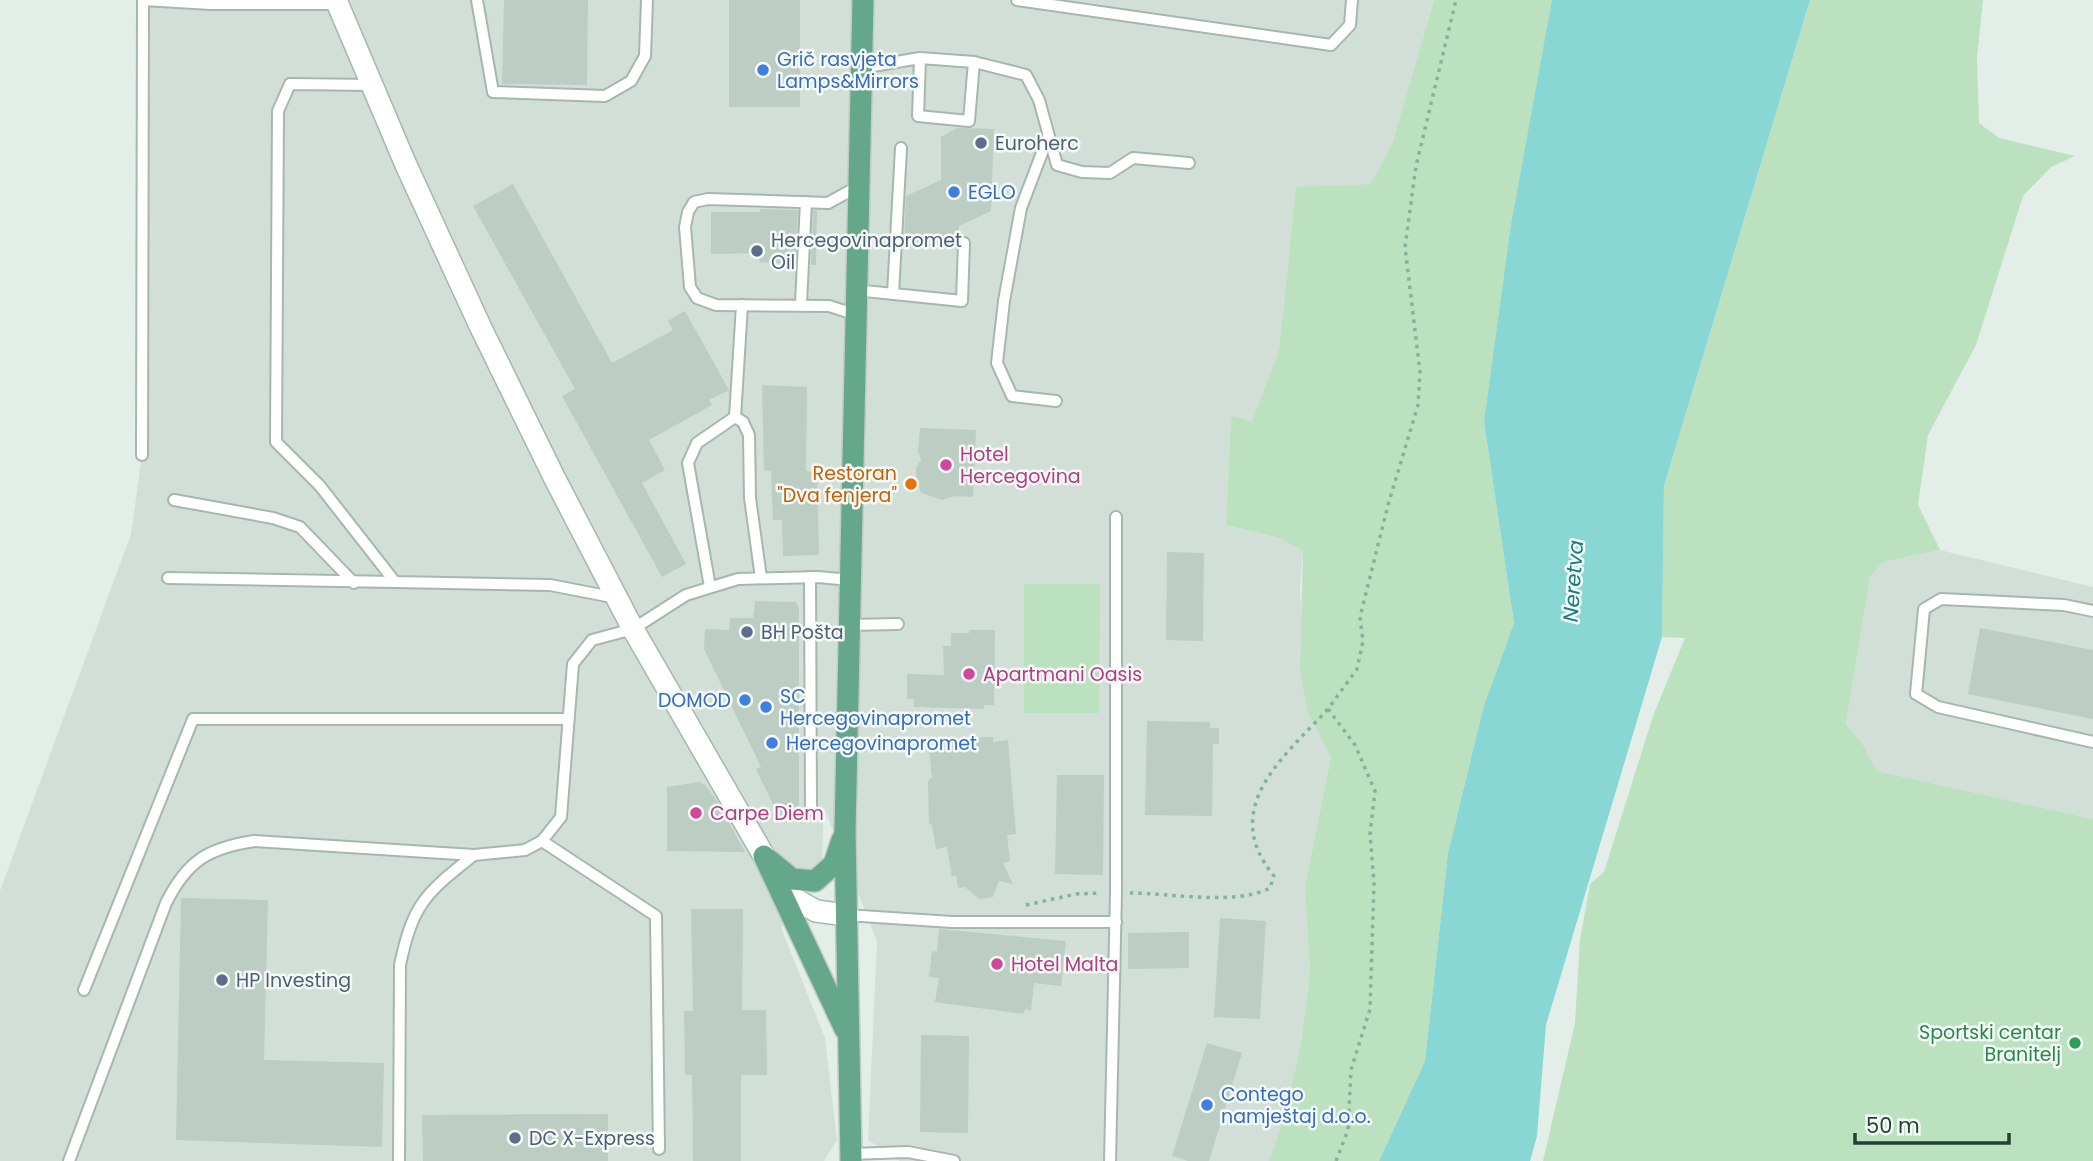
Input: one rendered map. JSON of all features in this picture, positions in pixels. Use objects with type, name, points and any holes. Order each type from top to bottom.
[{"type":"main road","points":[[853,1159],[845,832],[854,314],[863,0]]},
{"type":"main road","points":[[764,856],[792,879],[815,881],[834,864],[845,832]]},
{"type":"main road","points":[[764,856],[849,1038]]},
{"type":"street","points":[[337,2],[481,328],[633,629],[764,856],[793,898],[805,907],[846,915]]},
{"type":"lane","points":[[142,455],[144,0],[210,4],[337,2]]},
{"type":"lane","points":[[477,0],[493,92],[604,96],[631,81],[645,56],[647,0]]},
{"type":"lane","points":[[1017,0],[1331,45],[1350,25],[1352,0]]},
{"type":"lane","points":[[861,68],[920,58],[974,62],[1026,75],[1040,100],[1057,165],[1082,172],[1110,173],[1133,158],[1189,163]]},
{"type":"lane","points":[[920,58],[918,116],[969,121],[974,62]]},
{"type":"lane","points":[[372,85],[290,83],[278,111],[274,418],[276,442],[320,486],[395,582]]},
{"type":"lane","points":[[1048,136],[1021,208],[1004,301],[997,363],[1012,396],[1056,401]]},
{"type":"lane","points":[[893,294],[901,148]]},
{"type":"lane","points":[[854,314],[829,306],[801,303],[716,305],[697,298],[690,287],[685,227],[688,212],[694,202],[708,199],[828,203],[858,187]]},
{"type":"lane","points":[[801,303],[806,202]]},
{"type":"lane","points":[[855,290],[962,301],[964,243]]},
{"type":"lane","points":[[735,417],[742,304]]},
{"type":"lane","points":[[735,417],[743,422],[749,435],[750,498],[761,578]]},
{"type":"lane","points":[[710,587],[688,463],[697,443],[735,417]]},
{"type":"lane","points":[[174,500],[273,518],[300,527],[354,583]]},
{"type":"lane","points":[[1111,1161],[1116,922],[1116,517]]},
{"type":"lane","points":[[168,578],[550,585],[617,598]]},
{"type":"lane","points":[[810,578],[811,810]]},
{"type":"lane","points":[[69,1161],[166,903],[178,880],[197,862],[221,846],[254,841],[474,855],[525,850],[542,841],[558,822],[564,804],[573,664],[592,640],[633,629],[686,595],[738,579],[850,580]]},
{"type":"lane","points":[[2093,611],[2064,605],[1941,600],[1924,609],[1916,694],[1938,707],[2093,742]]},
{"type":"lane","points":[[849,625],[898,624]]},
{"type":"lane","points":[[84,990],[193,719],[568,719]]},
{"type":"lane","points":[[542,841],[656,916],[659,1149]]},
{"type":"lane","points":[[400,1161],[400,965],[404,947],[411,920],[424,898],[474,855]]},
{"type":"lane","points":[[846,915],[951,922],[1116,922]]},
{"type":"lane","points":[[853,1159],[908,1156],[954,1161]]},
{"type":"path","points":[[1014,908],[1076,894],[1239,896],[1257,895],[1270,888],[1274,876],[1257,851],[1251,828],[1258,790],[1268,774],[1328,709],[1357,669],[1363,641],[1360,617],[1388,505],[1418,405],[1420,372],[1405,247],[1416,166],[1456,0]]},
{"type":"path","points":[[1328,709],[1355,746],[1374,791],[1370,834],[1374,883],[1370,1009],[1350,1070],[1348,1130],[1336,1161]]},
{"type":"shaded area","points":[[143,0],[1434,0],[1392,144],[1370,184],[1296,188],[1279,350],[1252,421],[1231,417],[1226,525],[1279,538],[1303,551],[1300,590],[1308,713],[1331,757],[1305,887],[1310,974],[1301,1043],[1285,1115],[1269,1161],[900,1161],[868,1140],[877,941],[824,808],[822,858],[781,928],[825,1038],[837,1140],[824,1161],[0,1161],[0,891],[131,534],[142,455]]},
{"type":"shaded area","points":[[1940,550],[2093,587],[2093,819],[1877,771],[1862,743],[1846,724],[1870,577],[1883,562]]},
{"type":"green space","points":[[1434,0],[1552,0],[1484,422],[1514,623],[1484,705],[1448,853],[1425,1061],[1379,1161],[1269,1161],[1285,1115],[1301,1043],[1310,974],[1305,887],[1331,757],[1308,713],[1300,672],[1303,551],[1279,538],[1226,525],[1231,416],[1252,421],[1279,350],[1296,187],[1370,184],[1392,144]]},
{"type":"green space","points":[[1810,0],[1983,0],[1977,58],[1979,123],[1999,138],[2075,156],[2051,167],[2023,196],[1976,345],[1928,435],[1918,505],[1940,550],[1883,562],[1870,577],[1846,724],[1862,743],[1877,771],[2093,819],[2093,1161],[1543,1161],[1575,1023],[1580,940],[1590,884],[1604,872],[1653,716],[1685,638],[1662,637],[1664,486]]},
{"type":"green space","points":[[1024,584],[1100,584],[1099,713],[1024,713]]},
{"type":"water","name":"Neretva","points":[[1552,0],[1810,0],[1664,486],[1662,637],[1546,1025],[1537,1136],[1530,1161],[1379,1161],[1425,1061],[1448,853],[1484,705],[1514,623],[1484,422],[1511,225]]},
{"type":"building","points":[[504,0],[588,0],[587,85],[502,84]]},
{"type":"building","points":[[729,0],[800,0],[800,107],[729,107]]},
{"type":"building","name":"EGLO","points":[[957,128],[994,129],[991,211],[959,226],[958,235],[933,246],[904,246],[906,196],[941,180],[941,137]]},
{"type":"building","points":[[513,184],[612,363],[673,330],[668,321],[685,311],[729,390],[709,400],[712,405],[649,440],[665,470],[642,483],[686,564],[662,577],[562,396],[575,389],[473,206]]},
{"type":"building","points":[[760,209],[798,210],[795,264],[759,262],[759,253],[711,254],[711,212],[760,212]]},
{"type":"building","points":[[813,210],[817,211],[816,265],[811,265]]},
{"type":"building","points":[[762,385],[807,387],[806,471],[817,472],[819,555],[783,556],[782,520],[773,520],[771,471],[764,470]]},
{"type":"building","name":"Hotel Hercegovina","points":[[920,428],[976,430],[973,497],[955,496],[942,500],[921,493],[916,478],[916,468],[921,460],[918,451]]},
{"type":"building","points":[[1167,552],[1204,553],[1203,641],[1166,640]]},
{"type":"building","name":"SC Hercegovinapromet","points":[[755,601],[796,602],[799,608],[799,817],[779,817],[756,769],[761,767],[704,649],[705,629],[729,630],[730,618],[753,618]]},
{"type":"building","points":[[1980,628],[2093,650],[2093,719],[1968,694]]},
{"type":"building","points":[[969,630],[995,630],[994,705],[984,705],[984,709],[914,707],[914,699],[907,699],[907,674],[944,675],[943,646],[951,646],[951,633],[969,633]]},
{"type":"building","points":[[1147,721],[1210,722],[1210,728],[1219,728],[1219,744],[1213,744],[1212,816],[1145,815]]},
{"type":"building","points":[[993,737],[993,742],[1008,740],[1016,834],[1007,835],[1010,861],[1003,863],[1013,884],[999,881],[993,897],[979,899],[965,887],[958,888],[956,875],[952,877],[947,847],[936,849],[932,825],[929,824],[928,781],[932,777],[929,750],[944,749],[944,741]]},
{"type":"building","points":[[1057,775],[1104,775],[1103,875],[1055,874]]},
{"type":"building","name":"Carpe Diem","points":[[699,782],[705,785],[718,802],[745,852],[667,851],[667,787]]},
{"type":"building","name":"HP Investing","points":[[181,898],[268,900],[264,1060],[384,1063],[382,1147],[176,1140]]},
{"type":"building","points":[[691,909],[743,909],[742,1010],[766,1010],[767,1075],[741,1075],[741,1161],[693,1161],[692,1075],[685,1075],[684,1011],[693,1011]]},
{"type":"building","points":[[1220,918],[1266,921],[1260,1019],[1214,1017]]},
{"type":"building","name":"Hotel Malta","points":[[939,929],[1066,941],[1061,986],[1034,983],[1031,1010],[1025,1009],[1023,1014],[935,1002],[939,978],[929,977],[932,951],[937,952]]},
{"type":"building","points":[[1189,932],[1189,968],[1128,969],[1128,933]]},
{"type":"building","points":[[921,1035],[969,1036],[968,1133],[920,1132]]},
{"type":"building","name":"Contego namještaj d.o.o.","points":[[1207,1043],[1242,1053],[1209,1161],[1188,1161],[1172,1156]]},
{"type":"building","name":"DC X-Express","points":[[608,1114],[608,1161],[423,1161],[422,1115]]},
{"type":"place","name":"Grič rasvjeta Lamps&Mirrors","points":[[763,70]]},
{"type":"place","name":"Euroherc","points":[[981,143]]},
{"type":"place","name":"EGLO","points":[[954,192]]},
{"type":"place","name":"Hercegovinapromet Oil","points":[[757,251]]},
{"type":"place","name":"Hotel Hercegovina","points":[[946,465]]},
{"type":"place","name":"Restoran \"Dva fenjera\"","points":[[911,484]]},
{"type":"place","name":"BH Pošta","points":[[747,632]]},
{"type":"place","name":"Apartmani Oasis","points":[[969,674]]},
{"type":"place","name":"DOMOD","points":[[745,700]]},
{"type":"place","name":"SC Hercegovinapromet","points":[[766,707]]},
{"type":"place","name":"Hercegovinapromet","points":[[772,743]]},
{"type":"place","name":"Carpe Diem","points":[[696,813]]},
{"type":"place","name":"Hotel Malta","points":[[997,964]]},
{"type":"place","name":"HP Investing","points":[[222,980]]},
{"type":"place","name":"Sportski centar Branitelj","points":[[2075,1043]]},
{"type":"place","name":"Contego namještaj d.o.o.","points":[[1207,1105]]},
{"type":"place","name":"DC X-Express","points":[[515,1138]]}]
